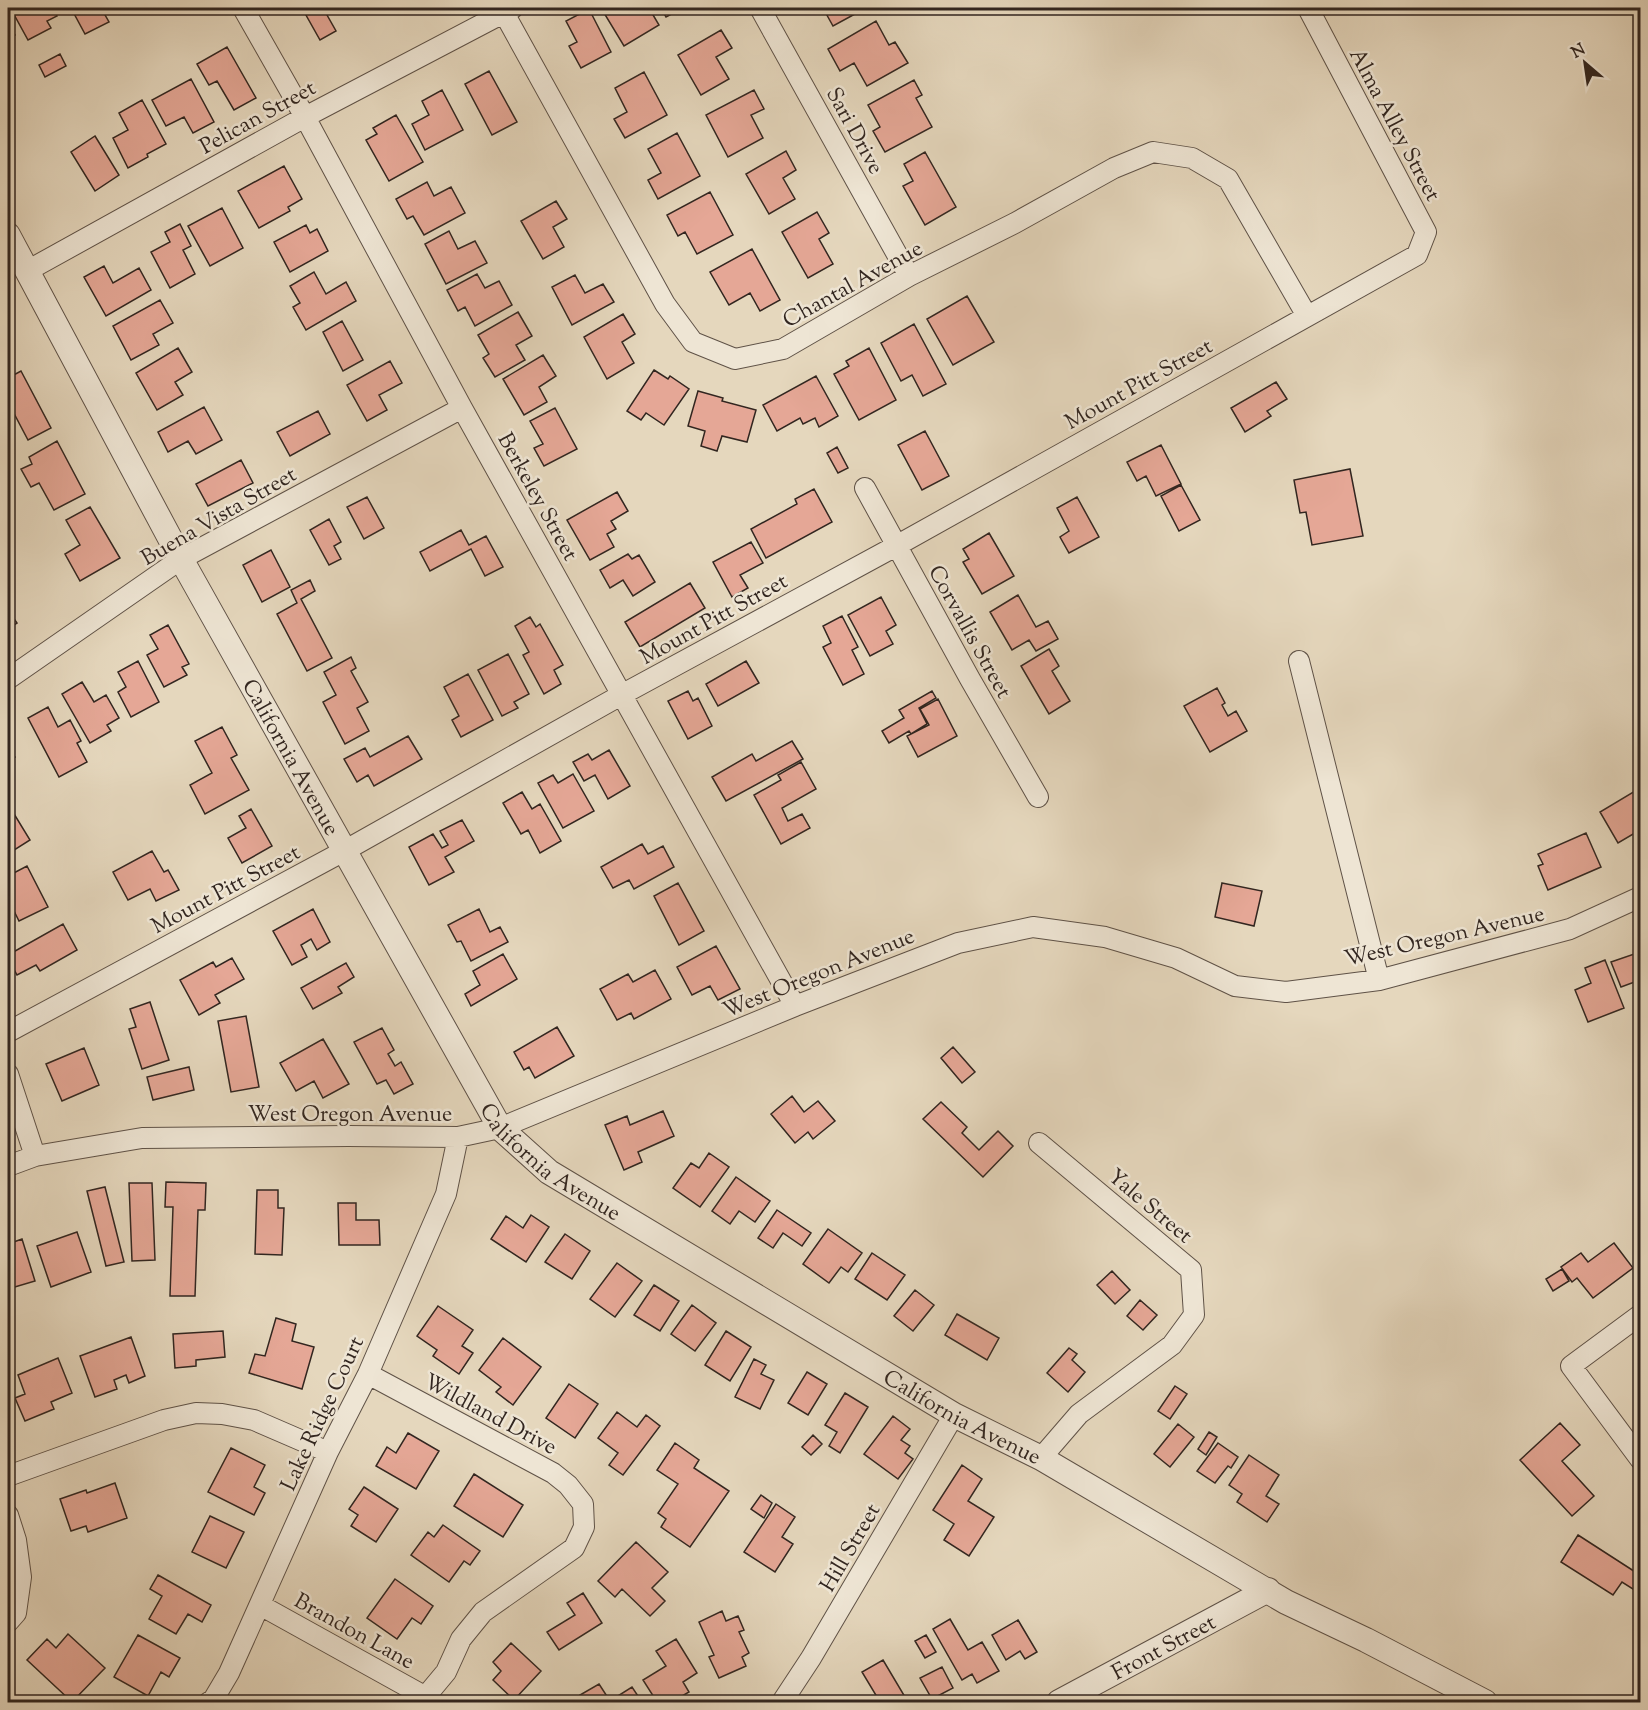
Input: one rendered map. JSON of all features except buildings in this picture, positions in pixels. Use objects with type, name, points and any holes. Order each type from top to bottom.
[{"type":"street","name":"Berkeley Street","points":[[243,8],[305,117],[462,408],[795,1006]]},
{"type":"street","name":"Sari Drive","points":[[760,8],[909,276]]},
{"type":"street","name":"Alma Alley Street","points":[[1308,8],[1426,232]]},
{"type":"street","name":"Pelican Street","points":[[27,271],[305,117],[508,10]]},
{"type":"street","name":"Chantal Avenue","points":[[508,10],[665,304],[693,342],[735,359],[783,349],[909,276],[1015,223],[1114,168],[1153,152],[1192,158],[1228,179],[1307,316]]},
{"type":"street","name":"Mount Pitt Street","points":[[8,1032],[344,851],[622,694],[896,546],[1417,255],[1426,232]]},
{"type":"street","name":"California Avenue","points":[[8,235],[181,559],[500,1128],[549,1172],[954,1414],[1041,1458],[1287,1602],[1485,1702]]},
{"type":"street","name":"Buena Vista Street","points":[[8,679],[181,559],[462,408]]},
{"type":"street","name":"Corvallis Street","points":[[865,488],[1038,797]]},
{"type":"street","points":[[1299,661],[1379,980]]},
{"type":"street","name":"West Oregon Avenue","points":[[8,1167],[35,1156],[142,1138],[458,1137],[500,1128],[795,1006],[958,943],[1033,927],[1105,938],[1176,958],[1234,986],[1286,992],[1379,980],[1570,929],[1641,897]]},
{"type":"street","points":[[8,1074],[35,1156]]},
{"type":"street","name":"Lake Ridge Court","points":[[209,1702],[213,1700],[229,1672],[328,1452],[368,1374],[446,1194],[458,1137]]},
{"type":"street","name":"Yale Street","points":[[1039,1143],[1191,1270],[1194,1315],[1172,1345],[1079,1414],[1041,1458]]},
{"type":"street","points":[[1641,1315],[1570,1366],[1641,1459]]},
{"type":"street","name":"Wildland Drive","points":[[368,1374],[553,1473],[568,1485],[583,1504],[584,1527],[574,1548],[483,1612],[461,1639],[446,1672],[424,1700]]},
{"type":"street","points":[[8,1476],[164,1420],[196,1413],[222,1414],[254,1420],[328,1452]]},
{"type":"street","name":"Hill Street","points":[[782,1702],[817,1648],[954,1414]]},
{"type":"street","points":[[8,1515],[16,1540],[21,1576],[16,1613],[8,1622]]},
{"type":"street","name":"Front Street","points":[[1059,1702],[1268,1590]]},
{"type":"street","name":"Brandon Lane","points":[[260,1605],[424,1700]]}]
